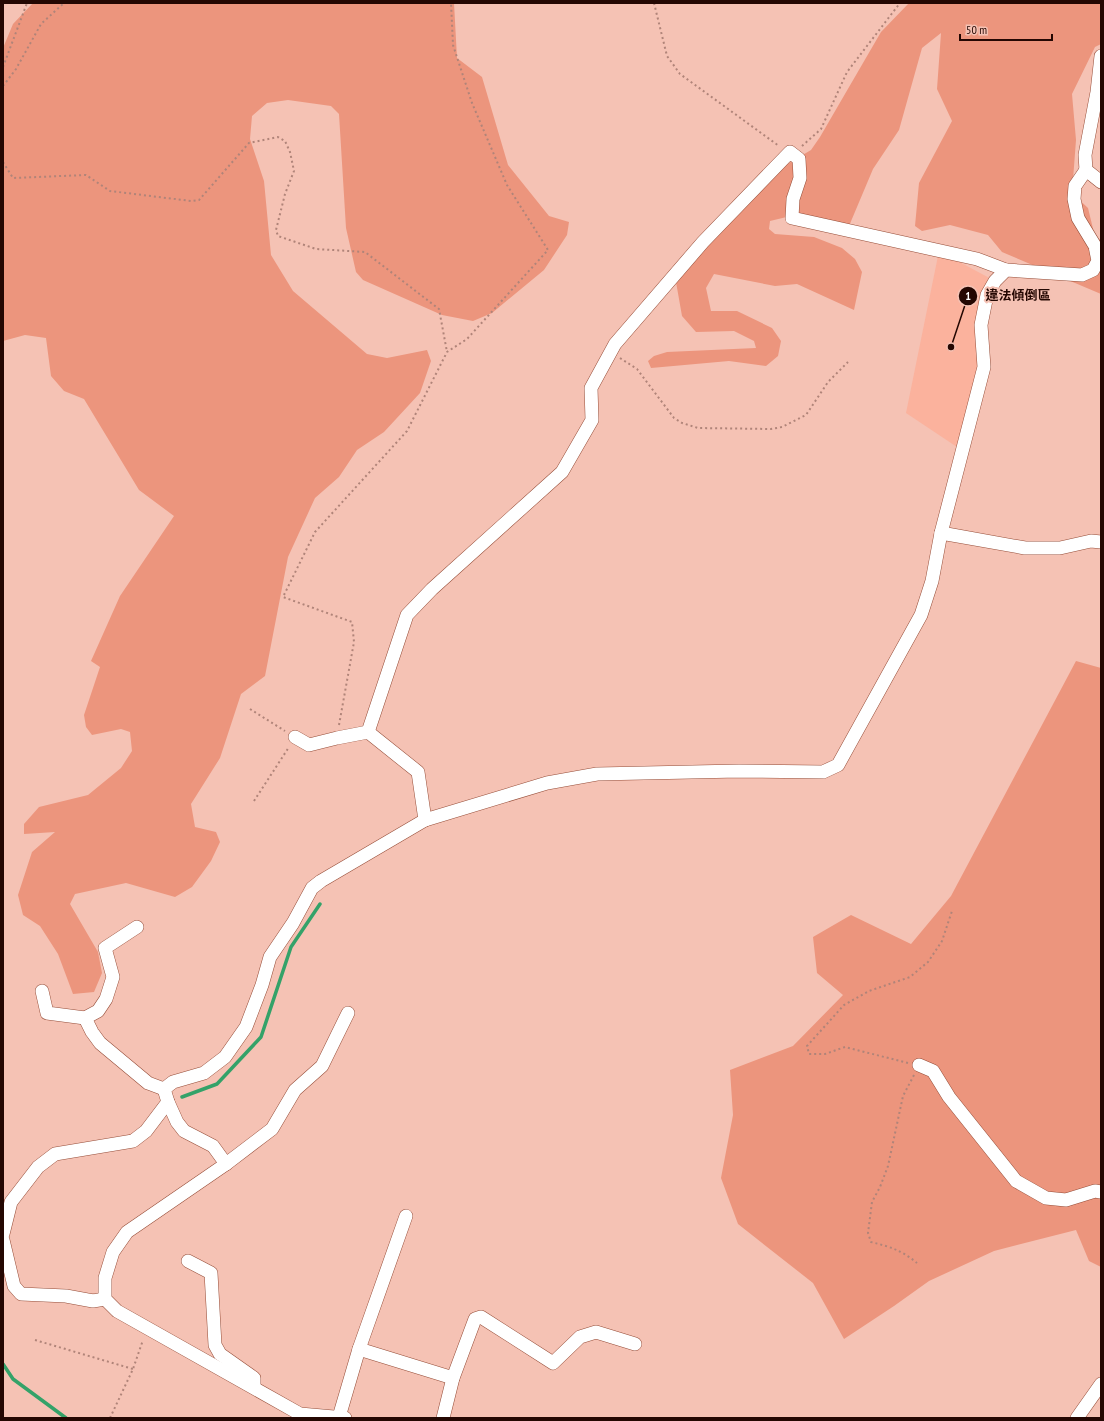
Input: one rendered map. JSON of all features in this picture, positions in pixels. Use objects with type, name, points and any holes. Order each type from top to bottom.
[{"type":"street","points":[[368,732],[407,615],[432,589],[562,472],[592,420],[591,388],[615,344],[703,242],[790,152],[799,159],[800,178],[793,199],[792,218],[977,259],[1006,270],[1082,275],[1093,270],[1098,261],[1095,246],[1078,218],[1074,199],[1075,186],[1086,170],[1085,155],[1097,92],[1101,56]]},
{"type":"street","points":[[1086,170],[1101,182]]},
{"type":"street","points":[[3,1234],[11,1202],[38,1167],[55,1154],[133,1141],[146,1131],[173,1082],[204,1073],[225,1057],[246,1027],[262,985],[270,957],[294,923],[312,888],[321,881],[424,820],[547,783],[597,774],[739,771],[823,772],[838,765],[921,616],[932,581],[941,533],[984,367],[980,325],[987,295],[995,281],[1006,270]]},
{"type":"street","points":[[941,533],[1025,548],[1060,548],[1091,541],[1101,542]]},
{"type":"street","points":[[295,737],[309,745],[368,732],[418,772],[424,820]]},
{"type":"street","points":[[42,991],[47,1013],[85,1018],[98,1011],[106,998],[113,977],[105,948],[137,927]]},
{"type":"street","points":[[348,1014],[322,1066],[295,1090],[272,1129],[226,1164],[127,1232],[113,1252],[105,1278],[105,1299],[117,1311],[300,1414],[342,1418],[359,1349],[406,1216]]},
{"type":"street","points":[[85,1018],[92,1032],[100,1043],[148,1083],[166,1095],[177,1122],[184,1131],[213,1146],[226,1164]]},
{"type":"street","points":[[919,1065],[933,1071],[949,1097],[1016,1181],[1046,1198],[1066,1200],[1095,1191],[1101,1192]]},
{"type":"street","points":[[3,1240],[14,1286],[21,1294],[66,1296],[93,1301],[105,1299]]},
{"type":"street","points":[[188,1261],[211,1273],[215,1345],[220,1354],[254,1378],[255,1388]]},
{"type":"street","points":[[443,1418],[453,1378],[476,1319],[481,1318],[553,1362],[580,1337],[596,1332],[635,1344]]},
{"type":"street","points":[[359,1349],[453,1378]]},
{"type":"street","points":[[1077,1418],[1101,1384]]},
{"type":"path","points":[[3,67],[26,3]]},
{"type":"path","points":[[3,86],[16,69],[41,24],[64,3]]},
{"type":"path","points":[[337,738],[354,642],[352,622],[283,597],[315,532],[407,431],[447,352],[467,339],[548,250],[507,185],[472,103],[453,45],[451,3]]},
{"type":"path","points":[[654,3],[667,56],[680,74],[776,144],[790,152],[806,144],[821,129],[847,72],[900,3]]},
{"type":"path","points":[[3,162],[13,178],[86,175],[110,191],[191,201],[199,200],[249,143],[278,137],[285,141],[290,152],[294,171],[285,194],[276,230],[278,236],[316,249],[365,252],[439,309],[447,352]]},
{"type":"path","points":[[611,352],[637,369],[674,418],[682,424],[698,428],[771,429],[782,427],[806,415],[828,382],[848,362]]},
{"type":"path","points":[[250,709],[295,737],[254,801]]},
{"type":"path","points":[[917,1263],[905,1253],[871,1242],[868,1233],[872,1202],[880,1187],[888,1166],[903,1096],[919,1065],[845,1047],[825,1054],[809,1054],[807,1046],[844,1004],[869,991],[910,977],[928,962],[942,941],[952,911]]},
{"type":"path","points":[[110,1418],[133,1369],[148,1328]]},
{"type":"path","points":[[35,1340],[133,1369]]},
{"type":"shaded area","points":[[33,3],[454,3],[457,58],[482,77],[508,165],[549,216],[569,222],[567,235],[544,270],[492,313],[473,321],[442,315],[363,280],[356,272],[346,228],[339,114],[331,106],[288,100],[267,103],[252,116],[250,139],[264,181],[271,255],[293,291],[367,354],[387,358],[427,350],[431,361],[420,393],[384,432],[357,450],[339,477],[315,498],[288,557],[265,676],[241,694],[220,758],[191,804],[195,827],[216,832],[220,842],[211,861],[192,887],[175,897],[126,883],[75,894],[70,904],[98,952],[102,973],[94,992],[73,994],[58,954],[40,926],[23,915],[18,895],[32,852],[55,832],[24,834],[24,824],[39,807],[88,795],[121,768],[132,751],[130,732],[121,729],[92,735],[86,727],[84,715],[100,667],[91,661],[120,596],[174,516],[139,490],[84,399],[64,391],[51,376],[46,338],[25,335],[3,341],[3,48],[13,24]]},
{"type":"shaded area","points":[[909,3],[1101,3],[1101,44],[1095,47],[1072,94],[1076,140],[1072,193],[1088,208],[1095,237],[1101,240],[1101,294],[1002,252],[988,235],[950,225],[922,231],[915,226],[919,183],[952,121],[937,89],[941,33],[922,48],[899,130],[873,169],[849,226],[799,214],[770,221],[769,229],[775,234],[814,237],[842,248],[855,259],[862,272],[854,310],[797,284],[775,286],[714,274],[706,288],[711,311],[737,311],[772,328],[781,341],[778,356],[766,366],[729,361],[651,368],[648,361],[654,356],[667,352],[756,348],[754,341],[734,331],[696,332],[682,316],[676,282],[774,172],[811,150],[881,32]]},
{"type":"shaded area","points":[[939,251],[995,281],[963,451],[906,413]]},
{"type":"shaded area","points":[[1076,661],[1101,668],[1101,1267],[1089,1261],[1076,1230],[994,1251],[929,1281],[844,1339],[813,1283],[738,1224],[721,1178],[733,1115],[730,1070],[793,1046],[843,995],[817,973],[813,937],[851,915],[911,944],[951,896]]},
{"type":"waterway","points":[[182,1097],[217,1084],[261,1037],[291,947],[320,904]]},
{"type":"waterway","points":[[3,1364],[13,1379],[66,1418]]},
{"type":"place","name":"違法傾倒區","points":[[951,347]]}]
